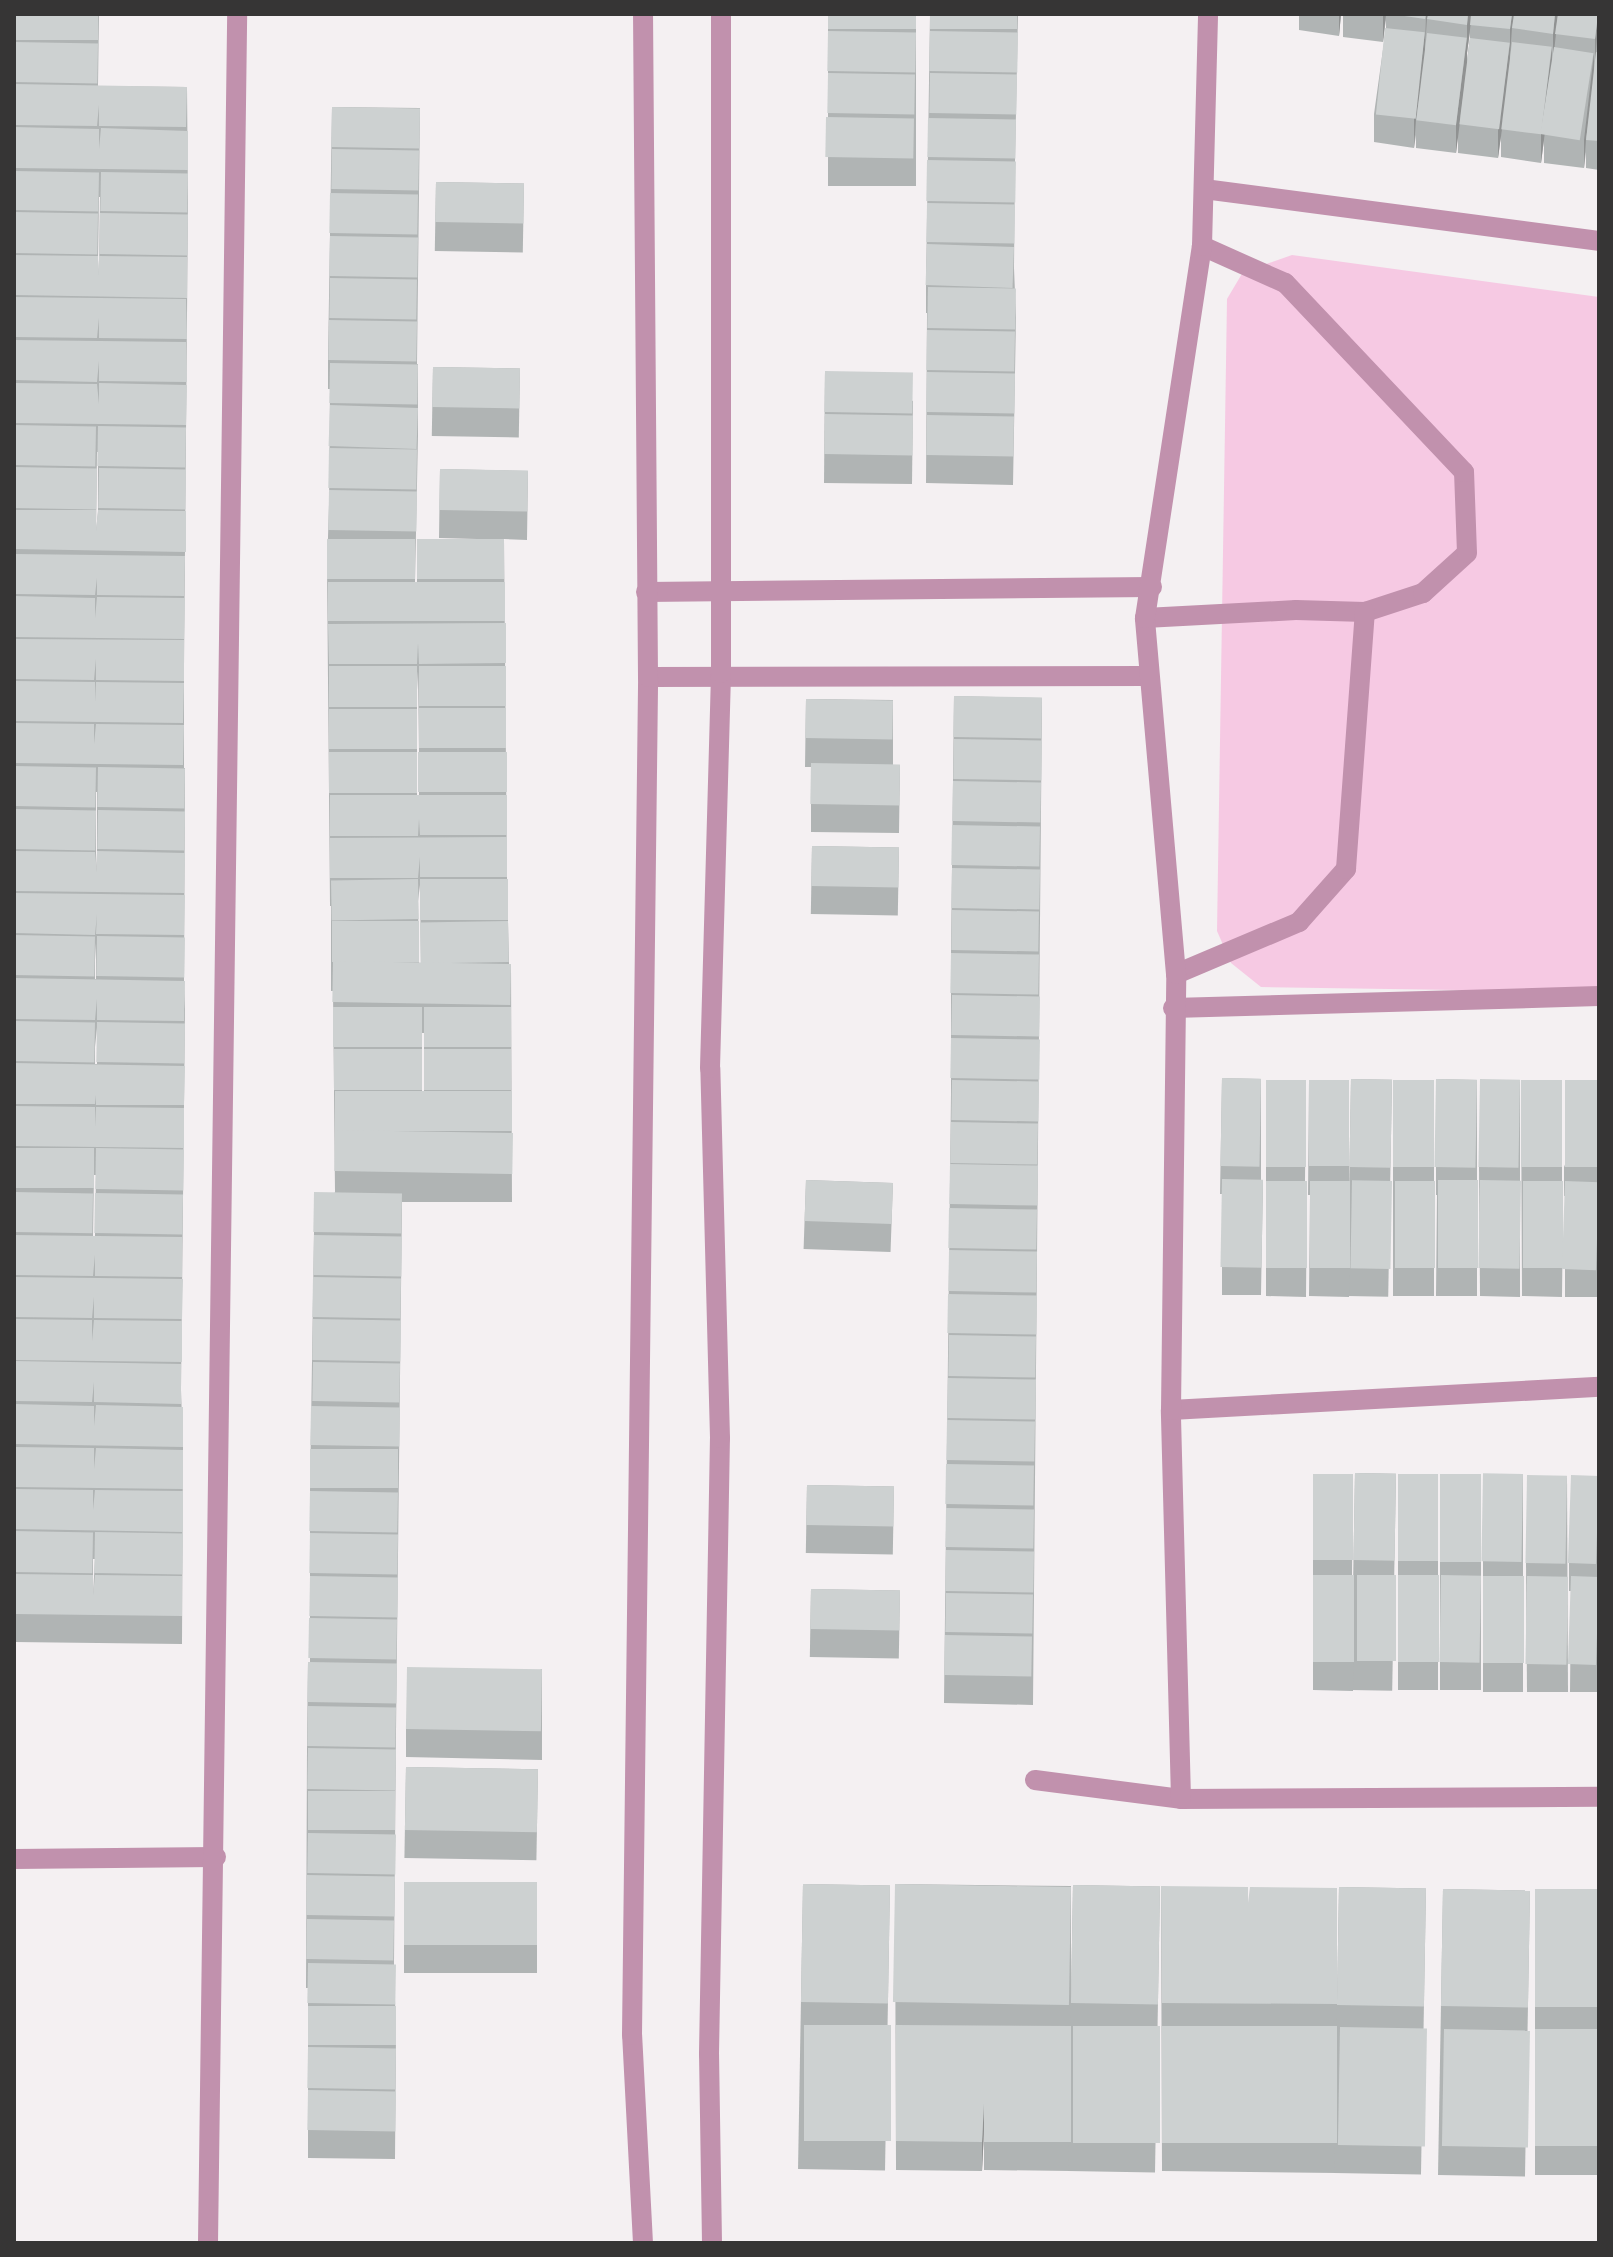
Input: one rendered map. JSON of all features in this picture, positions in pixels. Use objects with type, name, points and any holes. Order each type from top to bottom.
[{"type":"street","points":[[208,2243],[216,1857],[237,14]]},
{"type":"street","points":[[643,14],[648,677],[632,2020],[643,2243]]},
{"type":"street","points":[[712,2243],[709,2054],[720,1438],[710,1068],[721,673],[717,588],[721,14]]},
{"type":"street","points":[[1181,1799],[1171,1410],[1173,1008],[1176,974],[1145,618],[1202,246],[1208,14]]},
{"type":"street","points":[[1204,189],[1599,241]]},
{"type":"street","points":[[1145,618],[1296,610],[1365,612],[1423,593],[1467,553],[1464,472],[1285,283],[1202,246]]},
{"type":"street","points":[[646,592],[717,588],[1152,587]]},
{"type":"street","points":[[1176,974],[1299,922],[1346,869],[1365,612]]},
{"type":"street","points":[[648,677],[721,673],[1148,676]]},
{"type":"street","points":[[1173,1008],[1599,996]]},
{"type":"street","points":[[1171,1410],[1599,1387]]},
{"type":"street","points":[[1035,1780],[1181,1799],[1599,1797]]},
{"type":"street","points":[[14,1859],[216,1857]]},
{"type":"shaded area","points":[[1292,255],[1599,297],[1599,992],[1261,987],[1231,963],[1217,931],[1227,299],[1243,272]]},
{"type":"building","points":[[14,14],[98,14],[98,40],[14,40]]},
{"type":"building","points":[[828,14],[916,14],[916,29],[828,29]]},
{"type":"building","points":[[930,14],[1017,14],[1017,29],[930,29]]},
{"type":"building","points":[[1391,14],[1426,14],[1425,19]]},
{"type":"building","points":[[1428,14],[1468,14],[1467,25],[1427,19]]},
{"type":"building","points":[[1471,14],[1512,14],[1510,29],[1470,25]]},
{"type":"building","points":[[1514,14],[1555,14],[1553,34],[1512,28]]},
{"type":"building","points":[[1558,14],[1598,14],[1595,39],[1555,34]]},
{"type":"building","points":[[1385,28],[1425,32],[1416,119],[1376,115]]},
{"type":"building","points":[[828,31],[916,33],[915,73],[827,71]]},
{"type":"building","points":[[930,31],[1018,33],[1017,73],[929,71]]},
{"type":"building","points":[[1427,33],[1467,38],[1456,125],[1416,120]]},
{"type":"building","points":[[1470,38],[1510,43],[1499,129],[1459,124]]},
{"type":"building","points":[[14,42],[98,43],[97,83],[14,82]]},
{"type":"building","points":[[1512,42],[1552,47],[1541,134],[1501,129]]},
{"type":"building","points":[[1554,47],[1594,53],[1580,140],[1540,134]]},
{"type":"building","points":[[1596,52],[1599,53],[1599,141],[1586,140]]},
{"type":"building","points":[[828,73],[915,75],[914,115],[827,113]]},
{"type":"building","points":[[930,73],[1017,75],[1016,115],[929,113]]},
{"type":"building","points":[[14,84],[187,87],[186,127],[99,126],[99,105],[97,126],[14,125]]},
{"type":"building","points":[[332,107],[420,109],[419,149],[331,147]]},
{"type":"building","points":[[826,117],[914,119],[913,159],[825,157]]},
{"type":"building","points":[[928,118],[1016,120],[1015,159],[927,157]]},
{"type":"building","points":[[14,127],[99,129],[99,149],[101,128],[188,131],[188,170],[14,168]]},
{"type":"building","points":[[332,149],[419,151],[418,191],[331,189]]},
{"type":"building","points":[[927,160],[1016,162],[1015,203],[926,201]]},
{"type":"building","points":[[14,171],[99,172],[98,211],[14,210]]},
{"type":"building","points":[[101,172],[188,174],[187,213],[100,211]]},
{"type":"building","points":[[436,182],[524,184],[523,224],[435,222]]},
{"type":"building","points":[[330,193],[418,195],[417,235],[329,233]]},
{"type":"building","points":[[927,203],[1015,205],[1014,244],[926,242]]},
{"type":"building","points":[[14,212],[98,213],[97,254],[14,253]]},
{"type":"building","points":[[100,213],[188,215],[187,256],[99,254]]},
{"type":"building","points":[[330,236],[418,238],[417,278],[329,276]]},
{"type":"building","points":[[927,244],[1014,247],[1013,288],[926,285]]},
{"type":"building","points":[[14,255],[98,256],[99,276],[99,256],[187,257],[187,298],[14,295]]},
{"type":"building","points":[[330,278],[417,280],[416,320],[329,318]]},
{"type":"building","points":[[928,287],[1016,289],[1015,330],[927,328]]},
{"type":"building","points":[[14,297],[186,299],[187,339],[99,338],[99,318],[97,338],[14,337]]},
{"type":"building","points":[[329,320],[417,322],[416,362],[328,360]]},
{"type":"building","points":[[927,330],[1015,332],[1014,372],[926,370]]},
{"type":"building","points":[[14,340],[186,342],[187,382],[99,381],[99,361],[97,382],[14,380]]},
{"type":"building","points":[[330,363],[418,365],[417,405],[329,403]]},
{"type":"building","points":[[433,367],[520,369],[519,409],[432,407]]},
{"type":"building","points":[[825,371],[913,373],[912,414],[824,412]]},
{"type":"building","points":[[927,372],[1015,374],[1014,414],[926,412]]},
{"type":"building","points":[[14,383],[97,384],[99,404],[99,383],[187,385],[186,425],[14,423]]},
{"type":"building","points":[[330,405],[418,408],[417,449],[329,446]]},
{"type":"building","points":[[825,414],[913,416],[912,456],[824,454]]},
{"type":"building","points":[[927,415],[1014,417],[1013,457],[926,455]]},
{"type":"building","points":[[14,425],[96,426],[95,466],[14,465]]},
{"type":"building","points":[[98,426],[186,428],[185,468],[97,466]]},
{"type":"building","points":[[329,448],[417,450],[416,490],[328,488]]},
{"type":"building","points":[[14,467],[97,468],[96,509],[14,508]]},
{"type":"building","points":[[99,468],[186,470],[185,510],[98,508]]},
{"type":"building","points":[[440,469],[528,471],[527,512],[439,510]]},
{"type":"building","points":[[329,490],[417,492],[416,532],[328,530]]},
{"type":"building","points":[[14,510],[96,510],[96,531],[98,510],[186,511],[186,552],[14,549]]},
{"type":"building","points":[[327,539],[415,539],[415,579],[327,579]]},
{"type":"building","points":[[417,539],[504,539],[504,579],[417,579]]},
{"type":"building","points":[[14,554],[185,556],[184,596],[97,595],[97,578],[95,595],[14,594]]},
{"type":"building","points":[[328,582],[505,582],[505,621],[328,621]]},
{"type":"building","points":[[14,596],[95,598],[95,618],[97,597],[185,598],[184,639],[14,637]]},
{"type":"building","points":[[506,623],[506,663],[419,664],[418,643],[417,664],[329,664],[328,624]]},
{"type":"building","points":[[14,639],[184,640],[184,681],[96,680],[96,659],[94,680],[14,679]]},
{"type":"building","points":[[329,666],[417,666],[417,707],[329,707]]},
{"type":"building","points":[[419,666],[506,666],[506,706],[419,706]]},
{"type":"building","points":[[14,681],[95,682],[96,702],[96,682],[184,683],[183,723],[14,721]]},
{"type":"building","points":[[954,696],[1042,698],[1041,739],[953,737]]},
{"type":"building","points":[[806,699],[893,701],[892,740],[805,738]]},
{"type":"building","points":[[419,708],[506,708],[506,748],[419,748]]},
{"type":"building","points":[[329,709],[417,709],[417,749],[329,749]]},
{"type":"building","points":[[14,723],[94,724],[94,744],[96,724],[184,725],[183,765],[14,763]]},
{"type":"building","points":[[954,739],[1042,741],[1041,781],[953,779]]},
{"type":"building","points":[[329,752],[417,752],[417,793],[329,793]]},
{"type":"building","points":[[418,752],[507,752],[507,792],[418,792]]},
{"type":"building","points":[[811,763],[900,765],[899,806],[810,804]]},
{"type":"building","points":[[14,766],[96,767],[95,807],[14,806]]},
{"type":"building","points":[[98,767],[185,769],[184,809],[97,807]]},
{"type":"building","points":[[953,781],[1041,783],[1040,823],[952,821]]},
{"type":"building","points":[[330,795],[507,795],[507,835],[420,835],[419,819],[418,836],[330,836]]},
{"type":"building","points":[[14,809],[96,810],[95,850],[14,849]]},
{"type":"building","points":[[98,810],[185,812],[184,851],[97,849]]},
{"type":"building","points":[[952,825],[1040,827],[1039,867],[951,865]]},
{"type":"building","points":[[507,837],[507,877],[420,877],[420,857],[418,878],[330,878],[330,838]]},
{"type":"building","points":[[812,846],[899,848],[898,888],[811,886]]},
{"type":"building","points":[[14,851],[95,852],[97,872],[97,851],[185,853],[184,893],[14,891]]},
{"type":"building","points":[[952,868],[1040,870],[1039,910],[951,908]]},
{"type":"building","points":[[418,879],[419,919],[332,921],[331,881]]},
{"type":"building","points":[[418,879],[419,919],[332,921],[331,881]]},
{"type":"building","points":[[14,893],[185,895],[184,935],[96,934],[97,914],[95,935],[14,933]]},
{"type":"building","points":[[952,910],[1039,912],[1038,952],[951,950]]},
{"type":"building","points":[[332,921],[419,921],[419,962],[332,962]]},
{"type":"building","points":[[508,921],[509,962],[421,964],[420,923]]},
{"type":"building","points":[[14,935],[95,936],[94,976],[14,975]]},
{"type":"building","points":[[97,936],[185,938],[184,978],[96,976]]},
{"type":"building","points":[[951,953],[1039,955],[1038,995],[950,993]]},
{"type":"building","points":[[333,961],[511,964],[510,1005],[332,1002]]},
{"type":"building","points":[[14,978],[185,981],[184,1021],[97,1020],[97,999],[95,1020],[14,1019]]},
{"type":"building","points":[[952,995],[1040,997],[1039,1037],[951,1035]]},
{"type":"building","points":[[333,1007],[422,1007],[422,1047],[333,1047]]},
{"type":"building","points":[[424,1007],[511,1007],[511,1047],[424,1047]]},
{"type":"building","points":[[14,1021],[95,1022],[94,1062],[14,1061]]},
{"type":"building","points":[[97,1022],[185,1024],[184,1064],[96,1062]]},
{"type":"building","points":[[951,1038],[1040,1040],[1039,1080],[950,1078]]},
{"type":"building","points":[[334,1049],[422,1049],[422,1090],[334,1090]]},
{"type":"building","points":[[424,1049],[511,1049],[511,1090],[424,1090]]},
{"type":"building","points":[[14,1063],[185,1066],[184,1105],[96,1105],[96,1095],[95,1104],[14,1104]]},
{"type":"building","points":[[1222,1078],[1261,1079],[1259,1167],[1220,1166]]},
{"type":"building","points":[[1351,1079],[1392,1080],[1390,1168],[1349,1167]]},
{"type":"building","points":[[1436,1079],[1477,1080],[1475,1168],[1434,1167]]},
{"type":"building","points":[[1480,1079],[1520,1080],[1518,1168],[1478,1167]]},
{"type":"building","points":[[952,1080],[1039,1082],[1038,1122],[951,1120]]},
{"type":"building","points":[[1266,1080],[1306,1080],[1306,1167],[1266,1167]]},
{"type":"building","points":[[1309,1080],[1349,1080],[1349,1166],[1309,1166]]},
{"type":"building","points":[[1393,1080],[1434,1080],[1434,1167],[1393,1167]]},
{"type":"building","points":[[1521,1080],[1562,1080],[1562,1167],[1521,1167]]},
{"type":"building","points":[[1565,1080],[1599,1080],[1599,1167],[1565,1167]]},
{"type":"building","points":[[335,1091],[512,1091],[512,1131],[335,1131]]},
{"type":"building","points":[[14,1106],[95,1107],[95,1127],[96,1107],[184,1108],[184,1148],[14,1146]]},
{"type":"building","points":[[951,1122],[1038,1124],[1037,1165],[950,1163]]},
{"type":"building","points":[[335,1130],[513,1133],[512,1174],[334,1171]]},
{"type":"building","points":[[14,1148],[94,1148],[94,1188],[14,1188]]},
{"type":"building","points":[[96,1148],[184,1150],[183,1191],[95,1189]]},
{"type":"building","points":[[950,1164],[1038,1166],[1037,1206],[949,1204]]},
{"type":"building","points":[[1222,1179],[1263,1180],[1261,1268],[1220,1267]]},
{"type":"building","points":[[806,1180],[893,1183],[892,1224],[805,1221]]},
{"type":"building","points":[[1352,1180],[1392,1181],[1390,1269],[1350,1268]]},
{"type":"building","points":[[1438,1180],[1478,1180],[1478,1268],[1438,1268]]},
{"type":"building","points":[[1480,1180],[1521,1181],[1519,1269],[1478,1268]]},
{"type":"building","points":[[1266,1181],[1307,1181],[1307,1268],[1266,1268]]},
{"type":"building","points":[[1310,1181],[1350,1181],[1350,1268],[1310,1268]]},
{"type":"building","points":[[1395,1181],[1435,1181],[1435,1268],[1395,1268]]},
{"type":"building","points":[[1523,1181],[1563,1181],[1563,1268],[1523,1268]]},
{"type":"building","points":[[1565,1181],[1599,1182],[1596,1270],[1562,1269]]},
{"type":"building","points":[[14,1192],[93,1193],[92,1233],[14,1232]]},
{"type":"building","points":[[314,1192],[402,1194],[401,1234],[313,1232]]},
{"type":"building","points":[[95,1193],[183,1195],[182,1235],[94,1233]]},
{"type":"building","points":[[949,1208],[1037,1210],[1036,1250],[948,1248]]},
{"type":"building","points":[[14,1235],[182,1237],[182,1277],[95,1276],[95,1255],[93,1276],[14,1275]]},
{"type":"building","points":[[314,1235],[402,1237],[401,1277],[313,1275]]},
{"type":"building","points":[[949,1250],[1037,1252],[1036,1293],[948,1291]]},
{"type":"building","points":[[14,1277],[183,1279],[182,1319],[94,1318],[94,1297],[92,1318],[14,1317]]},
{"type":"building","points":[[313,1277],[401,1279],[400,1319],[312,1317]]},
{"type":"building","points":[[948,1294],[1037,1296],[1036,1335],[947,1333]]},
{"type":"building","points":[[14,1319],[92,1320],[92,1341],[94,1320],[182,1321],[182,1362],[14,1360]]},
{"type":"building","points":[[313,1319],[401,1321],[400,1362],[312,1360]]},
{"type":"building","points":[[949,1335],[1036,1337],[1035,1378],[948,1376]]},
{"type":"building","points":[[14,1361],[181,1364],[181,1404],[94,1402],[94,1382],[92,1402],[14,1401]]},
{"type":"building","points":[[313,1362],[400,1364],[399,1403],[312,1401]]},
{"type":"building","points":[[948,1378],[1036,1380],[1035,1420],[947,1418]]},
{"type":"building","points":[[14,1404],[94,1406],[94,1426],[96,1405],[183,1407],[183,1447],[14,1444]]},
{"type":"building","points":[[311,1406],[400,1408],[399,1447],[310,1445]]},
{"type":"building","points":[[947,1420],[1035,1422],[1034,1462],[946,1460]]},
{"type":"building","points":[[14,1447],[94,1448],[94,1469],[96,1448],[183,1450],[183,1489],[14,1487]]},
{"type":"building","points":[[310,1449],[398,1449],[398,1488],[310,1488]]},
{"type":"building","points":[[946,1464],[1034,1466],[1033,1506],[945,1504]]},
{"type":"building","points":[[1355,1473],[1396,1474],[1394,1561],[1353,1560]]},
{"type":"building","points":[[1483,1473],[1523,1474],[1521,1562],[1481,1561]]},
{"type":"building","points":[[1313,1474],[1353,1474],[1353,1560],[1313,1560]]},
{"type":"building","points":[[1398,1474],[1438,1474],[1438,1561],[1398,1561]]},
{"type":"building","points":[[1440,1474],[1481,1474],[1481,1562],[1440,1562]]},
{"type":"building","points":[[1527,1475],[1567,1476],[1565,1564],[1525,1563]]},
{"type":"building","points":[[1571,1475],[1599,1476],[1596,1564],[1568,1563]]},
{"type":"building","points":[[807,1485],[894,1487],[893,1527],[806,1525]]},
{"type":"building","points":[[14,1489],[93,1490],[93,1510],[95,1490],[183,1491],[183,1532],[14,1529]]},
{"type":"building","points":[[310,1491],[398,1493],[397,1533],[309,1531]]},
{"type":"building","points":[[946,1508],[1034,1510],[1033,1549],[945,1547]]},
{"type":"building","points":[[14,1531],[93,1532],[92,1573],[14,1572]]},
{"type":"building","points":[[95,1532],[183,1534],[182,1575],[94,1573]]},
{"type":"building","points":[[310,1533],[398,1535],[397,1575],[309,1573]]},
{"type":"building","points":[[946,1550],[1034,1552],[1033,1593],[945,1591]]},
{"type":"building","points":[[14,1574],[93,1575],[93,1595],[95,1575],[182,1576],[182,1616],[14,1614]]},
{"type":"building","points":[[1313,1575],[1354,1575],[1354,1662],[1313,1662]]},
{"type":"building","points":[[1357,1575],[1396,1575],[1396,1661],[1357,1661]]},
{"type":"building","points":[[1398,1575],[1439,1575],[1439,1662],[1398,1662]]},
{"type":"building","points":[[1441,1575],[1481,1576],[1479,1663],[1439,1662]]},
{"type":"building","points":[[310,1576],[398,1578],[397,1618],[309,1616]]},
{"type":"building","points":[[1483,1576],[1524,1576],[1524,1663],[1483,1663]]},
{"type":"building","points":[[1527,1576],[1568,1577],[1566,1665],[1525,1664]]},
{"type":"building","points":[[1571,1576],[1599,1577],[1596,1665],[1568,1664]]},
{"type":"building","points":[[811,1589],[900,1591],[899,1631],[810,1629]]},
{"type":"building","points":[[946,1593],[1033,1595],[1032,1634],[945,1632]]},
{"type":"building","points":[[309,1618],[397,1620],[396,1660],[308,1658]]},
{"type":"building","points":[[945,1635],[1032,1637],[1031,1677],[944,1675]]},
{"type":"building","points":[[308,1662],[397,1664],[396,1704],[307,1702]]},
{"type":"building","points":[[407,1667],[542,1669],[541,1731],[406,1729]]},
{"type":"building","points":[[308,1706],[396,1708],[395,1748],[307,1746]]},
{"type":"building","points":[[308,1748],[396,1750],[395,1791],[307,1789]]},
{"type":"building","points":[[406,1767],[538,1769],[537,1832],[405,1830]]},
{"type":"building","points":[[308,1791],[395,1791],[395,1830],[308,1830]]},
{"type":"building","points":[[308,1833],[396,1835],[395,1875],[307,1873]]},
{"type":"building","points":[[307,1875],[395,1877],[394,1917],[306,1915]]},
{"type":"building","points":[[404,1882],[537,1882],[537,1945],[404,1945]]},
{"type":"building","points":[[803,1884],[890,1886],[888,2004],[801,2002]]},
{"type":"building","points":[[895,1884],[1071,1887],[1069,2005],[893,2002]]},
{"type":"building","points":[[1073,1885],[1160,1887],[1158,2005],[1071,2003]]},
{"type":"building","points":[[1161,1886],[1248,1887],[1248,1903],[1250,1887],[1337,1888],[1337,2004],[1162,2003]]},
{"type":"building","points":[[1339,1887],[1426,1889],[1424,2007],[1337,2005]]},
{"type":"building","points":[[1443,1889],[1530,1891],[1528,2008],[1441,2006]]},
{"type":"building","points":[[1535,1889],[1599,1889],[1599,2007],[1535,2007]]},
{"type":"building","points":[[307,1919],[394,1921],[393,1961],[306,1959]]},
{"type":"building","points":[[308,1963],[396,1965],[395,2005],[307,2003]]},
{"type":"building","points":[[308,2006],[396,2006],[396,2045],[308,2045]]},
{"type":"building","points":[[804,2025],[891,2025],[891,2141],[804,2141]]},
{"type":"building","points":[[896,2025],[1071,2026],[1071,2142],[984,2142],[984,2103],[982,2142],[896,2141]]},
{"type":"building","points":[[1073,2026],[1160,2026],[1160,2143],[1073,2143]]},
{"type":"building","points":[[1162,2026],[1337,2026],[1337,2143],[1162,2143]]},
{"type":"building","points":[[1340,2027],[1427,2029],[1425,2147],[1338,2145]]},
{"type":"building","points":[[1444,2029],[1530,2031],[1528,2147],[1442,2146]]},
{"type":"building","points":[[1535,2029],[1599,2029],[1599,2146],[1535,2146]]},
{"type":"building","points":[[308,2047],[396,2049],[395,2090],[307,2088]]},
{"type":"building","points":[[308,2090],[396,2092],[395,2132],[307,2130]]}]
